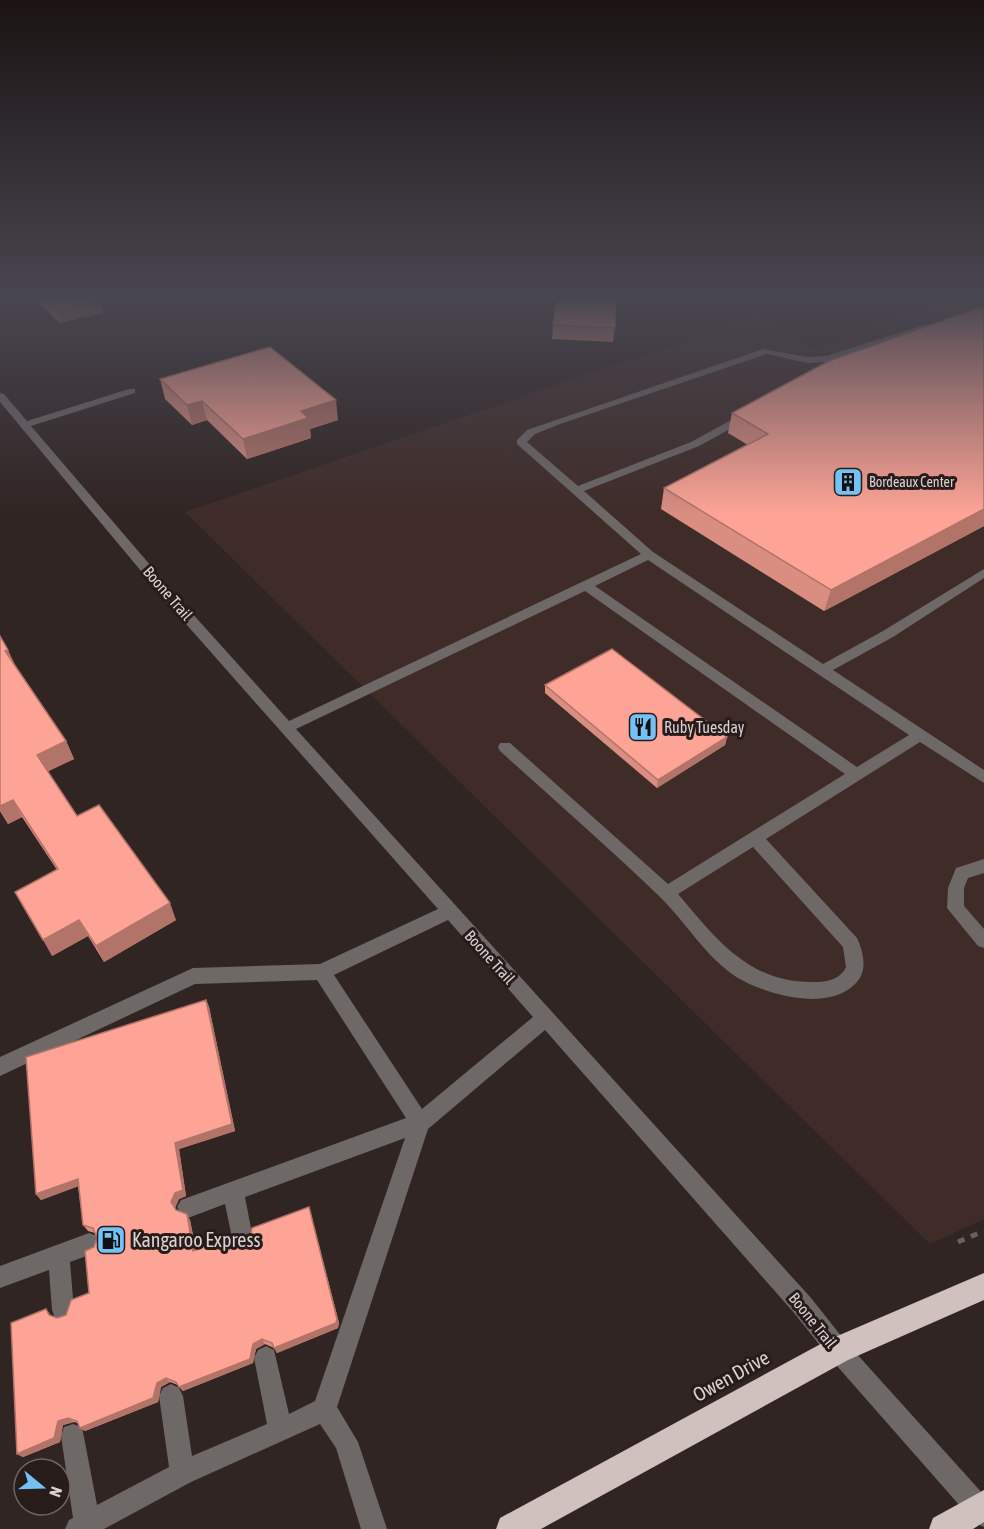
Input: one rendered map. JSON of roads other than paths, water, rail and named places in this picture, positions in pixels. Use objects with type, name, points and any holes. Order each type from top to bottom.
[{"type":"highway","name":"Owen Drive","points":[[512,1529],[838,1350],[984,1286]]},
{"type":"highway","points":[[944,1529],[982,1509]]},
{"type":"street","points":[[707,371],[531,432],[521,442],[649,555],[984,777]]},
{"type":"street","points":[[24,425],[132,391]]},
{"type":"street","name":"Boone Trail","points":[[0,396],[176,604],[982,1509]]},
{"type":"street","points":[[575,491],[695,444],[759,410]]},
{"type":"street","points":[[286,728],[649,555]]},
{"type":"street","points":[[822,670],[888,634],[984,573]]},
{"type":"street","points":[[585,585],[857,775]]},
{"type":"street","points":[[667,893],[920,735]]},
{"type":"street","points":[[505,747],[667,893],[726,962],[761,983],[791,991],[830,990],[847,982],[856,969],[857,961],[851,943],[755,838]]},
{"type":"street","points":[[984,866],[963,873],[956,888],[955,908],[984,941]]},
{"type":"street","points":[[0,1067],[193,976],[322,972],[449,912]]},
{"type":"street","points":[[322,972],[420,1123]]},
{"type":"street","points":[[188,1207],[420,1123],[544,1019]]},
{"type":"street","points":[[73,1436],[82,1527],[182,1473],[280,1431],[324,1408],[420,1123]]},
{"type":"street","points":[[233,1191],[242,1239]]},
{"type":"street","points":[[0,1276],[89,1244]]},
{"type":"street","points":[[59,1255],[63,1310]]},
{"type":"street","points":[[266,1358],[280,1431]]},
{"type":"street","points":[[171,1396],[182,1473]]},
{"type":"street","points":[[324,1408],[346,1442],[374,1529]]},
{"type":"place","name":"Bordeaux Center","points":[[848,482]]},
{"type":"place","name":"Ruby Tuesday","points":[[643,727]]},
{"type":"place","name":"Kangaroo Express","points":[[111,1240]]}]
